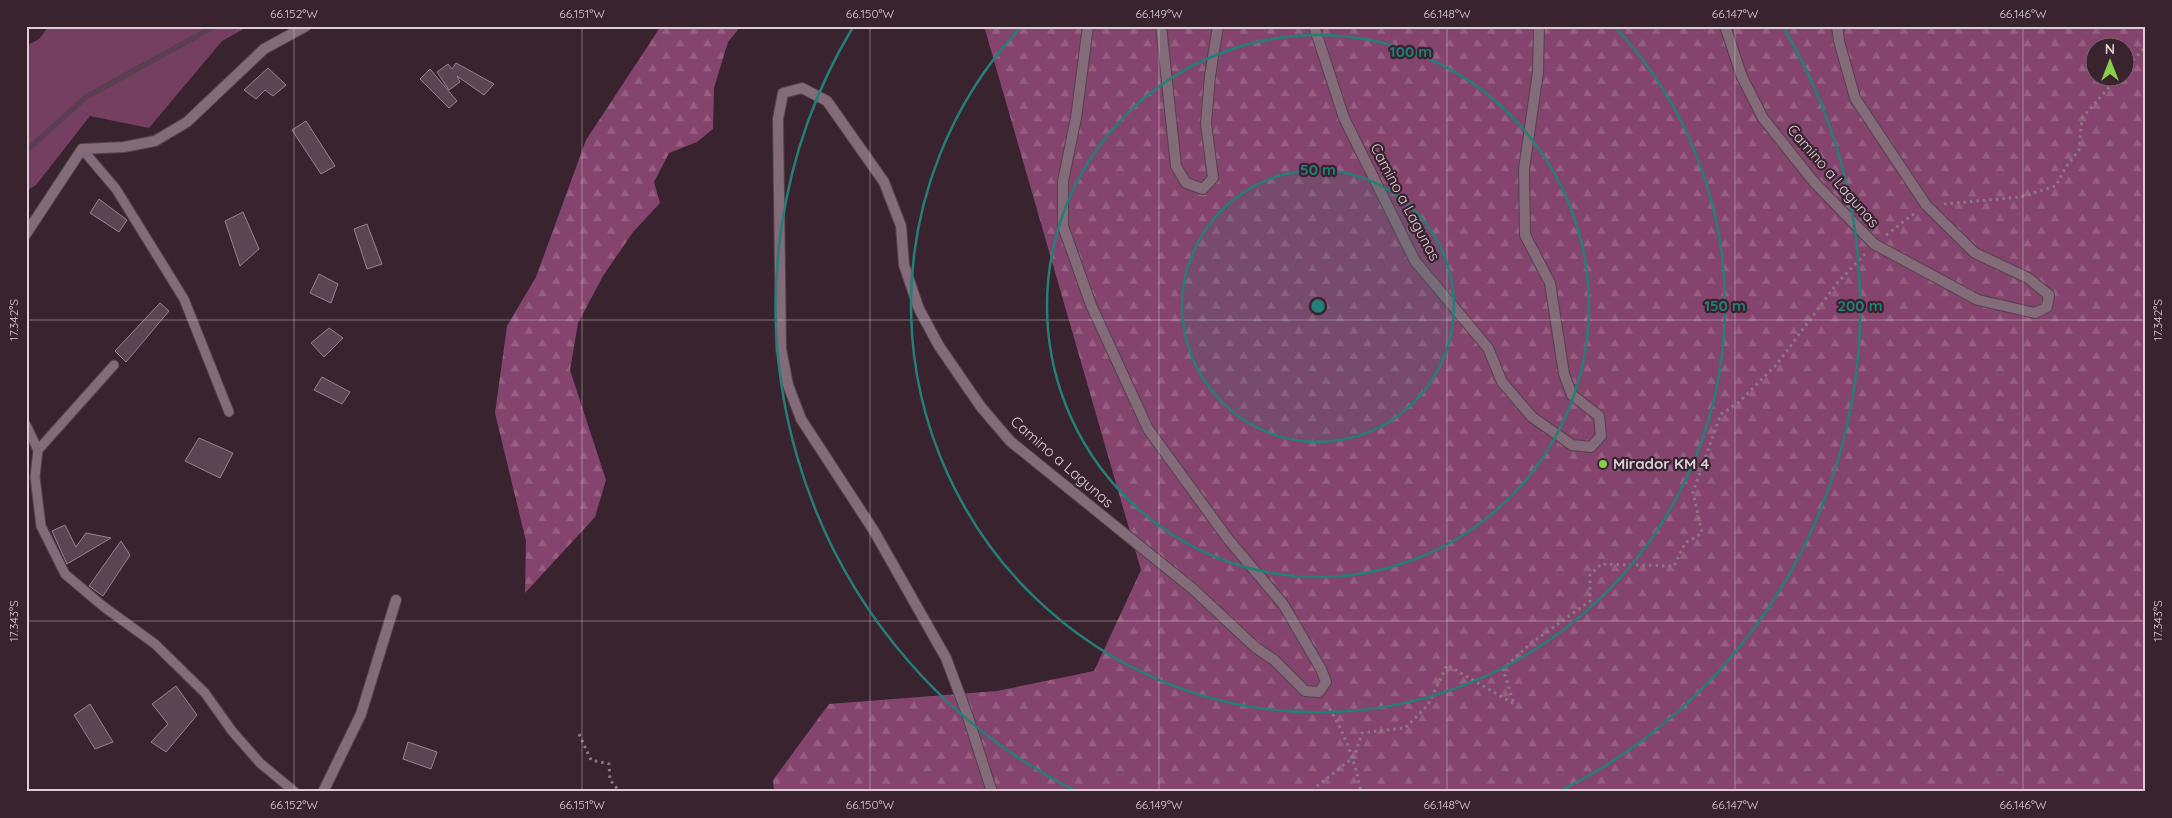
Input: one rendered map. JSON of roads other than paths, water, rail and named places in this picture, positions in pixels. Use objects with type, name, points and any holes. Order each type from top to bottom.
[{"type":"street","points":[[26,234],[82,149],[124,147],[155,141],[186,122],[264,49],[306,26]]},
{"type":"street","name":"Camino a Lagunas","points":[[992,792],[967,714],[946,658],[874,530],[801,419],[788,385],[781,349],[778,119],[783,94],[802,88],[826,101],[884,182],[901,226],[904,265],[919,309],[939,346],[981,407],[1010,440],[1193,589],[1255,647],[1274,660],[1305,691],[1320,692],[1326,682],[1321,669],[1283,604],[1228,539],[1148,429],[1091,305],[1063,226],[1063,181],[1076,118],[1088,26]]},
{"type":"street","points":[[1161,26],[1176,166],[1186,183],[1203,189],[1213,178],[1206,123],[1210,76],[1218,26]]},
{"type":"street","name":"Camino a Lagunas","points":[[1314,26],[1344,118],[1415,261],[1488,348],[1502,382],[1532,417],[1572,445],[1591,447],[1601,436],[1599,416],[1572,395],[1564,374],[1550,283],[1525,235],[1524,169],[1538,72],[1540,26]]},
{"type":"street","name":"Camino a Lagunas","points":[[1724,26],[1742,77],[1763,118],[1813,180],[1874,244],[1978,300],[2035,313],[2047,307],[2049,295],[2028,278],[1975,254],[1926,206],[1855,98],[1839,41],[1837,26]]},
{"type":"street","points":[[323,792],[362,714],[396,600]]},
{"type":"lane","points":[[82,149],[116,189],[184,299],[230,412]]},
{"type":"lane","points":[[38,450],[114,365]]},
{"type":"lane","points":[[26,425],[38,450],[35,477],[42,526],[65,574],[104,607],[155,644],[205,693],[232,731],[260,763],[295,792]]},
{"type":"waterway","points":[[26,151],[86,97],[215,26]]},
{"type":"place","name":"Mirador KM 4","points":[[1603,464]]}]
